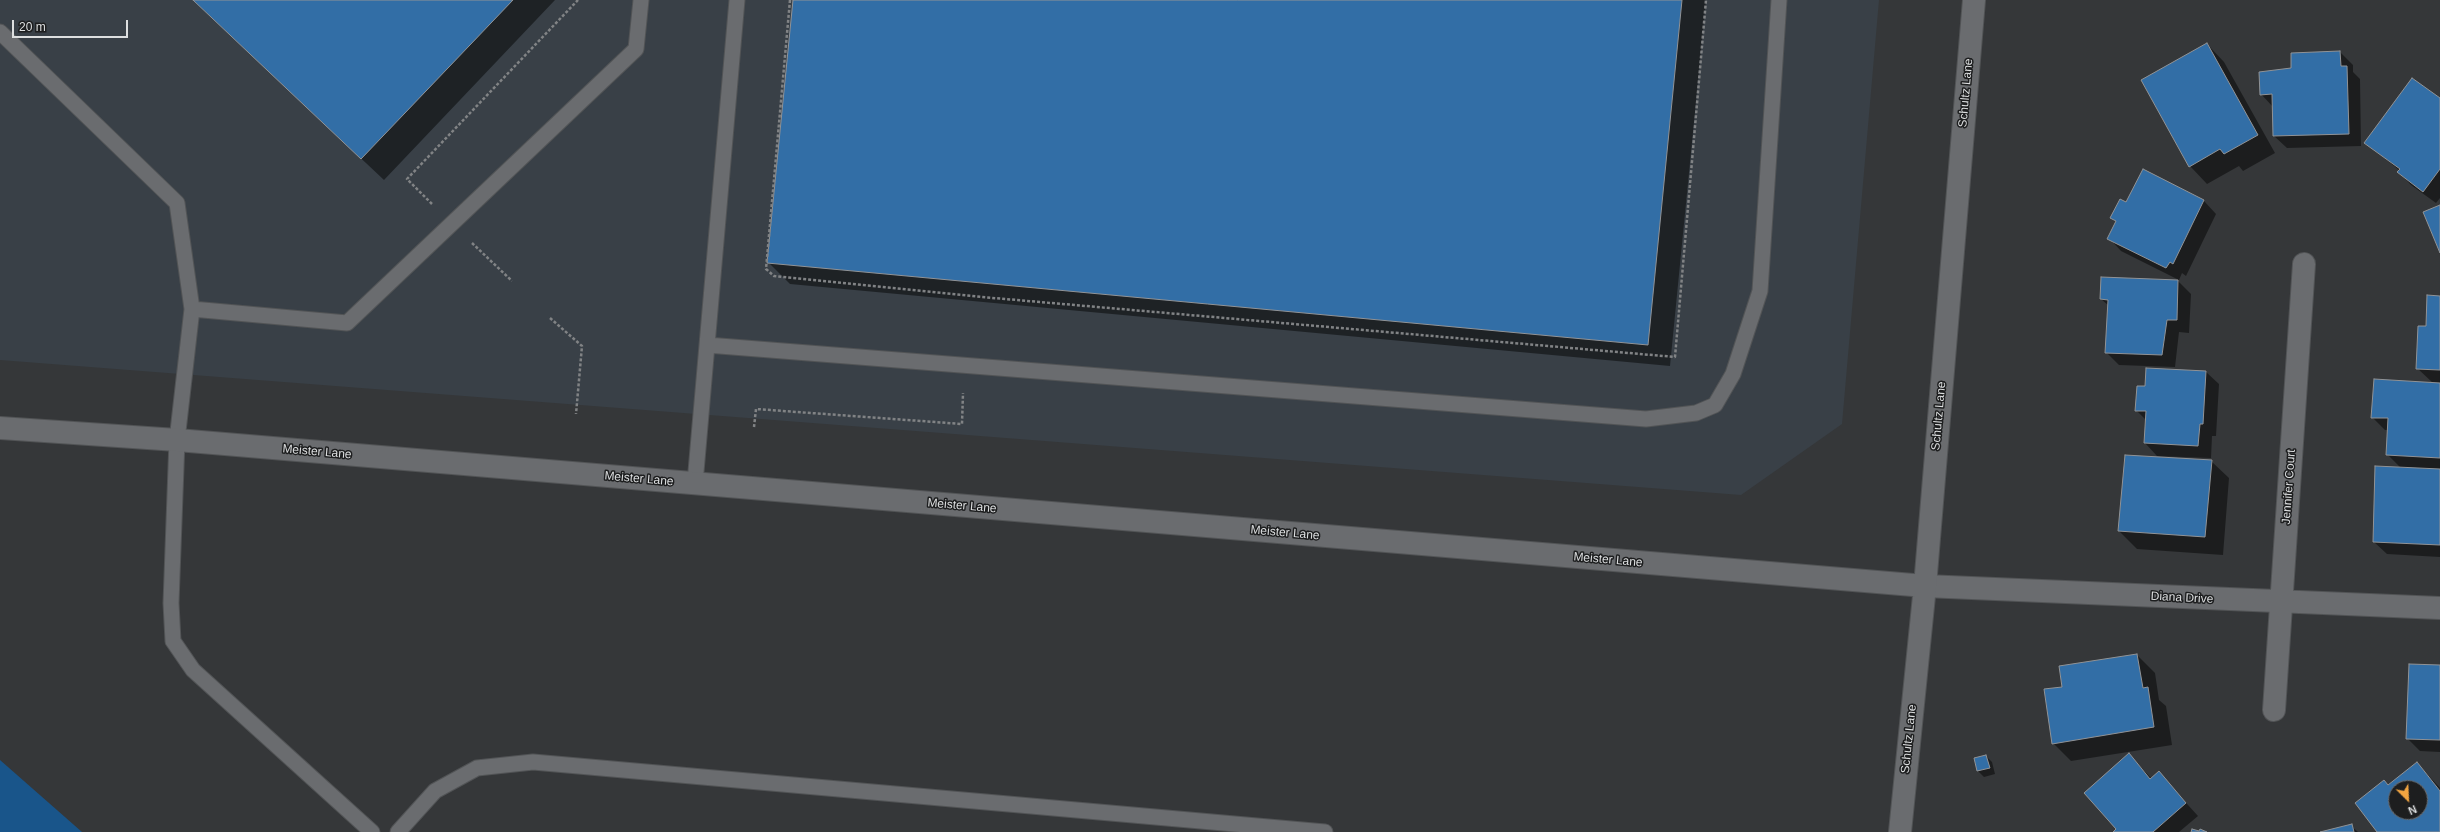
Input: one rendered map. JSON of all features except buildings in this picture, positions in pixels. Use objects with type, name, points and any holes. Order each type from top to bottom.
[{"type":"street","name":"Schultz Lane","points":[[1900,832],[1924,586],[1974,0]]},
{"type":"street","name":"Jennifer Court","points":[[2274,710],[2304,264]]},
{"type":"street","name":"Meister Lane","points":[[0,428],[177,440],[1924,586]]},
{"type":"street","name":"Diana Drive","points":[[1924,586],[2281,603],[2440,608]]},
{"type":"lane","points":[[192,309],[347,323],[636,49],[641,0]]},
{"type":"lane","points":[[695,483],[737,0]]},
{"type":"lane","points":[[707,345],[1646,419],[1696,413],[1715,405],[1733,374],[1760,291],[1779,0]]},
{"type":"lane","points":[[0,32],[177,203],[192,309],[177,440],[171,602],[173,641],[193,670],[372,832]]},
{"type":"lane","points":[[398,832],[435,791],[477,768],[533,762],[1325,832]]},
{"type":"path","points":[[434,206],[407,179],[578,0]]},
{"type":"path","points":[[790,0],[766,269],[774,276],[982,297],[1675,357],[1706,0]]},
{"type":"path","points":[[468,239],[512,281]]},
{"type":"path","points":[[550,318],[582,346],[576,414]]},
{"type":"path","points":[[754,427],[756,409],[962,424],[964,387]]},
{"type":"shaded area","points":[[0,0],[1879,0],[1842,424],[1741,495],[0,360]]},
{"type":"shaded area","points":[[0,760],[82,832],[0,832]]}]
